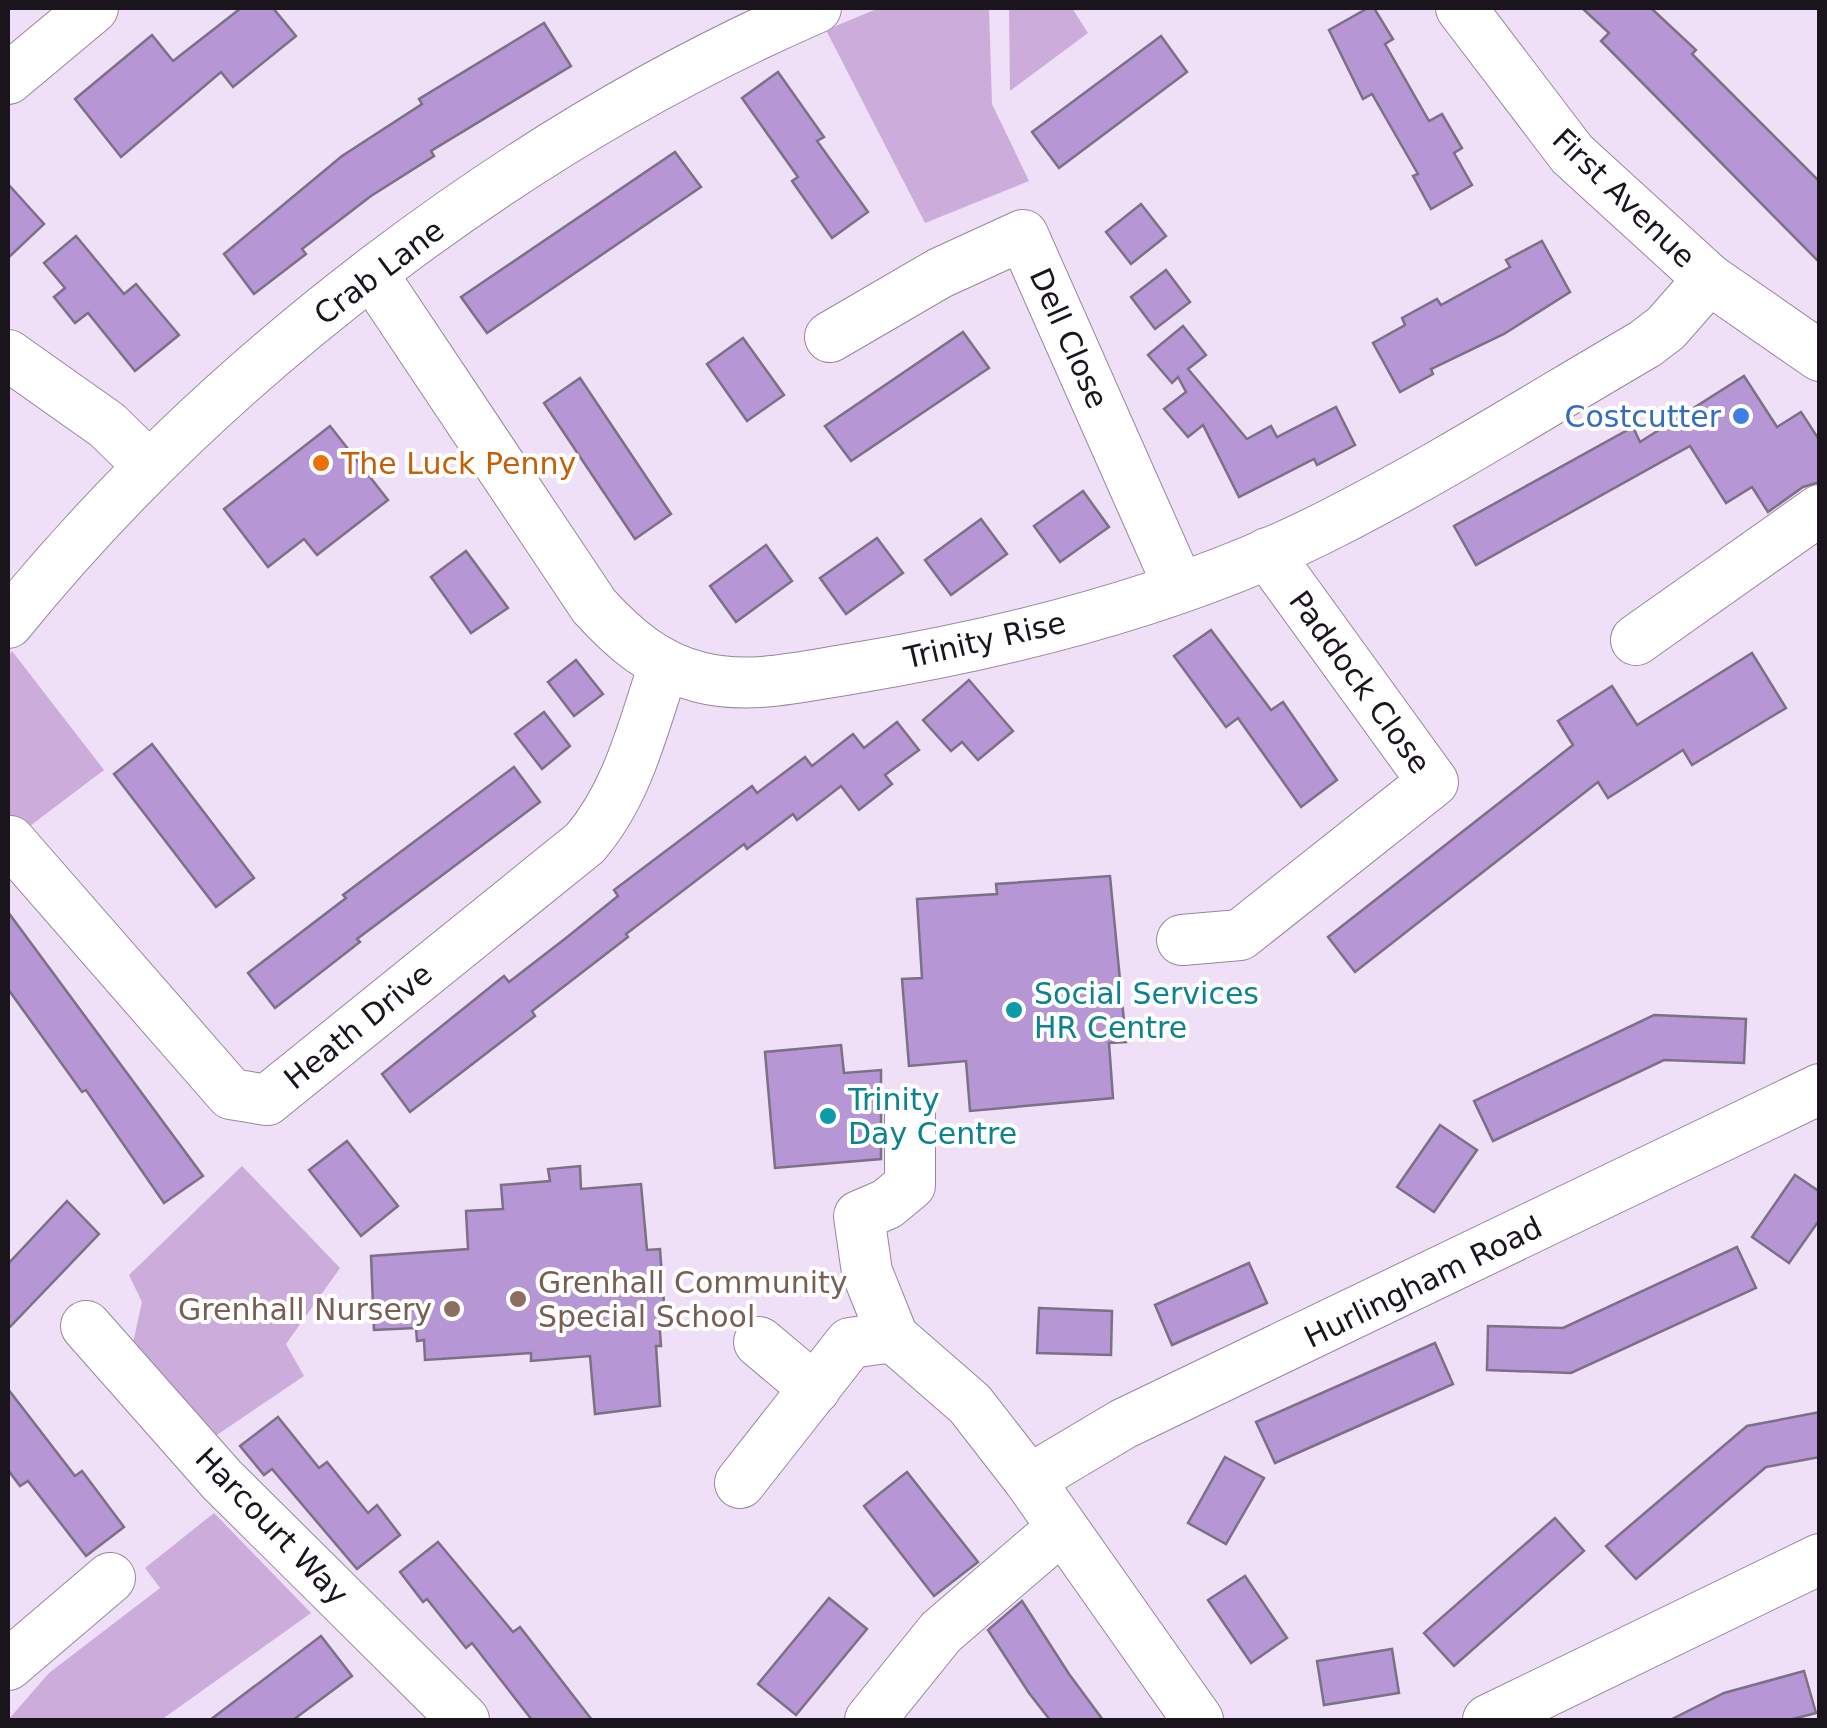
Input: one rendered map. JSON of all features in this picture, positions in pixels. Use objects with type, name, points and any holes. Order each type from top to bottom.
[{"type":"street","points":[[8,79],[93,8]]},
{"type":"street","name":"First Avenue","points":[[1461,8],[1572,154],[1709,279],[1820,356]]},
{"type":"street","name":"Crab Lane","points":[[8,622],[148,465],[262,361],[372,275],[482,196],[639,95],[810,9]]},
{"type":"street","name":"Dell Close","points":[[830,337],[940,273],[1024,235],[1179,587]]},
{"type":"street","name":"Trinity Rise","points":[[372,275],[594,606],[637,648],[664,664],[700,678],[743,683],[799,678],[934,655],[1179,587],[1267,553],[1381,498],[1644,344],[1666,328],[1709,279]]},
{"type":"street","points":[[8,356],[107,425],[148,465]]},
{"type":"street","points":[[1636,640],[1820,510]]},
{"type":"street","name":"Paddock Close","points":[[1182,940],[1240,936],[1262,914],[1433,782],[1267,553]]},
{"type":"street","name":"Heath Drive","points":[[10,841],[232,1094],[267,1100],[585,843],[608,817],[622,789],[664,664]]},
{"type":"street","name":"Hurlingham Road","points":[[1030,1480],[1123,1424],[1820,1088]]},
{"type":"street","points":[[910,1116],[910,1185],[887,1204],[859,1216],[867,1272],[893,1337],[970,1404],[1030,1480],[1198,1720]]},
{"type":"street","name":"Harcourt Way","points":[[86,1326],[222,1480],[464,1720]]},
{"type":"street","points":[[740,1483],[850,1343],[893,1337]]},
{"type":"street","points":[[760,1342],[814,1389]]},
{"type":"street","points":[[870,1720],[941,1632],[1062,1528]]},
{"type":"street","points":[[1488,1720],[1820,1558]]},
{"type":"street","points":[[8,1665],[110,1578]]},
{"type":"shaded area","points":[[879,8],[989,8],[992,104],[1029,181],[925,223],[826,30]]},
{"type":"shaded area","points":[[1009,8],[1072,8],[1088,33],[1010,91]]},
{"type":"shaded area","points":[[12,651],[104,770],[10,841],[8,657]]},
{"type":"shaded area","points":[[242,1166],[340,1268],[286,1344],[304,1376],[205,1443],[129,1361],[142,1302],[129,1275]]},
{"type":"shaded area","points":[[214,1513],[311,1613],[161,1720],[8,1720],[49,1673],[160,1588],[145,1568]]},
{"type":"building","points":[[241,8],[273,8],[296,36],[233,87],[221,72],[121,157],[75,99],[152,35],[173,61]]},
{"type":"building","points":[[1374,8],[1393,39],[1385,44],[1429,121],[1442,114],[1462,148],[1454,153],[1472,185],[1431,209],[1413,176],[1418,174],[1372,94],[1363,99],[1329,30]]},
{"type":"building","points":[[1582,8],[1651,8],[1696,50],[1692,54],[1820,182],[1820,263],[1601,41],[1609,33]]},
{"type":"building","points":[[544,23],[571,66],[431,151],[434,156],[371,196],[302,249],[306,254],[254,294],[224,254],[342,156],[422,104],[419,99]]},
{"type":"building","points":[[1161,36],[1187,72],[1059,168],[1032,132]]},
{"type":"building","points":[[778,72],[824,137],[817,141],[868,212],[832,238],[792,181],[798,177],[742,98]]},
{"type":"building","points":[[675,152],[701,187],[487,333],[461,297]]},
{"type":"building","points":[[8,184],[44,224],[8,258]]},
{"type":"building","points":[[1141,204],[1166,236],[1131,264],[1106,232]]},
{"type":"building","points":[[76,236],[124,294],[136,284],[179,335],[135,371],[88,313],[75,323],[54,297],[65,288],[44,263]]},
{"type":"building","points":[[1542,241],[1570,292],[1504,334],[1431,369],[1433,374],[1400,392],[1373,343],[1405,325],[1402,318],[1437,299],[1441,305],[1510,267],[1506,260]]},
{"type":"building","points":[[1166,270],[1190,302],[1155,329],[1131,297]]},
{"type":"building","points":[[1183,326],[1206,355],[1188,369],[1247,439],[1271,426],[1277,437],[1336,407],[1355,445],[1317,465],[1314,459],[1239,497],[1203,425],[1188,437],[1164,409],[1186,392],[1178,377],[1172,383],[1148,355]]},
{"type":"building","points":[[963,332],[989,368],[851,461],[825,426]]},
{"type":"building","points":[[743,338],[784,395],[747,421],[707,364]]},
{"type":"building","points":[[1744,376],[1777,427],[1801,412],[1820,441],[1820,482],[1803,487],[1768,512],[1752,487],[1726,503],[1690,446],[1476,565],[1454,526],[1633,427],[1640,442]]},
{"type":"building","points":[[580,378],[671,514],[635,539],[544,403]]},
{"type":"building","name":"The Luck Penny","points":[[330,426],[388,500],[317,555],[304,539],[268,567],[224,509]]},
{"type":"building","points":[[1083,491],[1109,527],[1060,562],[1034,526]]},
{"type":"building","points":[[981,519],[1007,554],[951,595],[925,560]]},
{"type":"building","points":[[877,538],[903,573],[846,614],[820,578]]},
{"type":"building","points":[[766,545],[792,581],[736,622],[710,586]]},
{"type":"building","points":[[466,551],[508,608],[471,633],[431,577]]},
{"type":"building","points":[[1211,630],[1271,710],[1283,702],[1337,780],[1301,807],[1238,718],[1226,727],[1174,656]]},
{"type":"building","points":[[1752,653],[1786,708],[1692,765],[1683,750],[1608,798],[1598,782],[1355,972],[1328,937],[1573,745],[1558,721],[1612,686],[1637,725]]},
{"type":"building","points":[[576,660],[603,694],[574,716],[548,682]]},
{"type":"building","points":[[969,680],[1013,731],[978,760],[962,742],[951,751],[923,720]]},
{"type":"building","points":[[544,712],[570,746],[542,769],[515,734]]},
{"type":"building","points":[[897,722],[919,750],[885,775],[892,784],[859,810],[841,786],[797,820],[793,814],[747,849],[744,844],[626,934],[628,937],[532,1011],[535,1016],[410,1112],[382,1074],[504,976],[509,982],[618,896],[614,890],[752,786],[757,793],[805,757],[812,766],[853,734],[864,748]]},
{"type":"building","points":[[152,744],[254,878],[216,907],[114,774]]},
{"type":"building","points":[[514,767],[540,802],[357,939],[360,942],[275,1008],[248,973],[346,898],[343,895]]},
{"type":"building","name":"Social Services HR Centre","points":[[1110,876],[1126,1042],[1109,1043],[1113,1098],[970,1111],[966,1061],[909,1066],[902,979],[922,978],[917,899],[997,894],[996,884]]},
{"type":"building","points":[[8,912],[203,1176],[164,1203],[86,1090],[82,1092],[8,989]]},
{"type":"building","points":[[1654,1015],[1746,1019],[1744,1063],[1664,1060],[1493,1141],[1474,1101]]},
{"type":"building","name":"Trinity Day Centre","points":[[841,1045],[844,1073],[881,1070],[881,1159],[775,1168],[765,1052]]},
{"type":"building","points":[[1440,1125],[1477,1150],[1434,1212],[1397,1187]]},
{"type":"building","points":[[347,1141],[398,1206],[361,1236],[309,1170]]},
{"type":"building","name":"Grenhall Community Special School","points":[[580,1166],[581,1189],[641,1184],[647,1250],[660,1249],[665,1318],[659,1318],[661,1346],[656,1346],[660,1406],[595,1414],[590,1356],[531,1361],[531,1353],[425,1360],[424,1340],[417,1341],[416,1328],[374,1330],[371,1256],[468,1249],[466,1211],[503,1209],[501,1185],[550,1181],[548,1169]]},
{"type":"building","points":[[1795,1175],[1820,1192],[1820,1219],[1789,1263],[1752,1237]]},
{"type":"building","points":[[67,1201],[99,1234],[8,1329],[8,1264]]},
{"type":"building","points":[[1737,1247],[1756,1288],[1571,1373],[1487,1370],[1488,1326],[1563,1328]]},
{"type":"building","points":[[1249,1263],[1267,1303],[1172,1345],[1155,1305]]},
{"type":"building","points":[[1039,1308],[1112,1311],[1111,1355],[1037,1353]]},
{"type":"building","points":[[1435,1343],[1453,1384],[1275,1463],[1256,1422]]},
{"type":"building","points":[[8,1389],[75,1476],[82,1471],[124,1527],[86,1556],[28,1481],[20,1486],[8,1470]]},
{"type":"building","points":[[1820,1412],[1820,1457],[1766,1467],[1636,1579],[1606,1546],[1747,1426]]},
{"type":"building","points":[[278,1417],[319,1468],[327,1462],[368,1513],[377,1505],[400,1535],[357,1569],[272,1469],[264,1475],[240,1446]]},
{"type":"building","points":[[1225,1457],[1264,1478],[1226,1544],[1188,1523]]},
{"type":"building","points":[[907,1472],[978,1562],[934,1596],[864,1506]]},
{"type":"building","points":[[1555,1518],[1584,1551],[1454,1666],[1424,1633]]},
{"type":"building","points":[[438,1542],[513,1632],[520,1627],[592,1720],[532,1720],[472,1643],[466,1648],[427,1599],[423,1602],[400,1572]]},
{"type":"building","points":[[1245,1576],[1287,1638],[1251,1663],[1208,1600]]},
{"type":"building","points":[[829,1598],[867,1629],[796,1715],[758,1684]]},
{"type":"building","points":[[1022,1601],[1103,1720],[1050,1720],[1029,1693],[988,1630]]},
{"type":"building","points":[[321,1636],[352,1676],[293,1720],[210,1720]]},
{"type":"building","points":[[1392,1649],[1399,1693],[1324,1705],[1317,1661]]},
{"type":"building","points":[[1804,1671],[1816,1713],[1789,1720],[1670,1720],[1724,1693]]},
{"type":"place","name":"Costcutter","points":[[1741,416]]},
{"type":"place","name":"The Luck Penny","points":[[321,463]]},
{"type":"place","name":"Social Services HR Centre","points":[[1014,1010]]},
{"type":"place","name":"Trinity Day Centre","points":[[828,1116]]},
{"type":"place","name":"Grenhall Community Special School","points":[[518,1299]]},
{"type":"place","name":"Grenhall Nursery","points":[[452,1309]]}]
